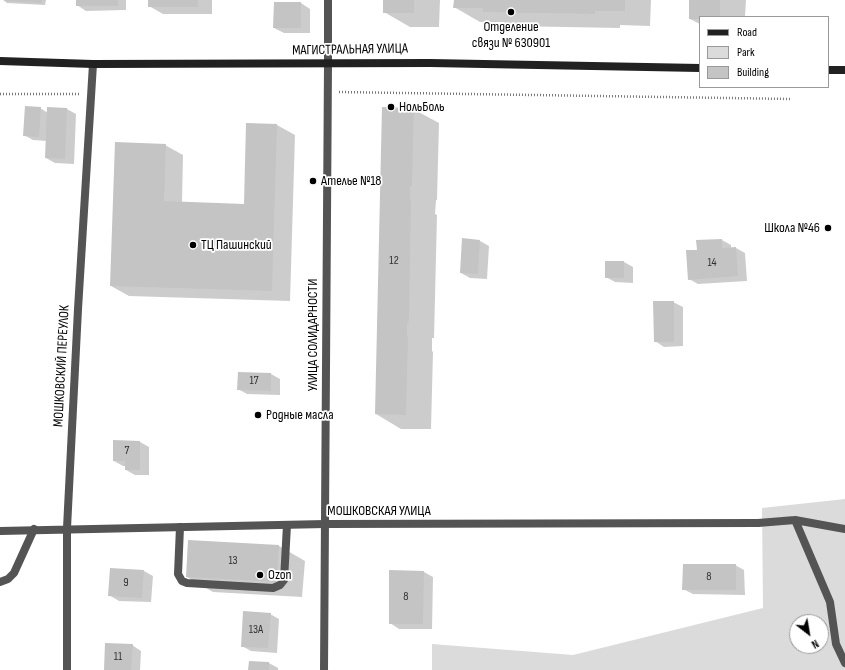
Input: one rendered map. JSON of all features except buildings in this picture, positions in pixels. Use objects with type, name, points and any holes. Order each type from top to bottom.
[{"type":"main road","name":"МАГИСТРАЛЬНАЯ УЛИЦА","points":[[0,61],[93,64],[430,63],[699,68]]},
{"type":"main road","points":[[829,70],[845,70]]},
{"type":"street","name":"УЛИЦА СОЛИДАРНОСТИ","points":[[324,670],[328,0]]},
{"type":"street","name":"МОШКОВСКИЙ ПЕРЕУЛОК","points":[[67,670],[67,528],[78,309],[93,64]]},
{"type":"street","name":"МОШКОВСКАЯ УЛИЦА","points":[[0,530],[325,524],[758,523],[795,520],[845,529]]},
{"type":"street","points":[[795,520],[830,602],[836,644],[845,663]]},
{"type":"street","points":[[180,527],[178,574],[182,581],[187,583],[273,588],[280,585],[284,580],[287,525]]},
{"type":"street","points":[[0,582],[8,579],[14,573],[34,529]]},
{"type":"path","points":[[327,92],[792,99]]},
{"type":"path","points":[[0,94],[91,94]]},
{"type":"green space","points":[[845,499],[845,670],[432,670],[432,644],[573,655],[763,608],[762,508]]},
{"type":"place","name":"Отделение связи № 630901","points":[[511,12]]},
{"type":"place","name":"НольБоль","points":[[391,107]]},
{"type":"place","name":"Ателье №18","points":[[313,181]]},
{"type":"place","name":"Школа №46","points":[[828,228]]},
{"type":"place","name":"ТЦ Пашинский","points":[[193,245]]},
{"type":"place","name":"Родные масла","points":[[258,415]]},
{"type":"place","name":"Ozon","points":[[260,575]]}]
